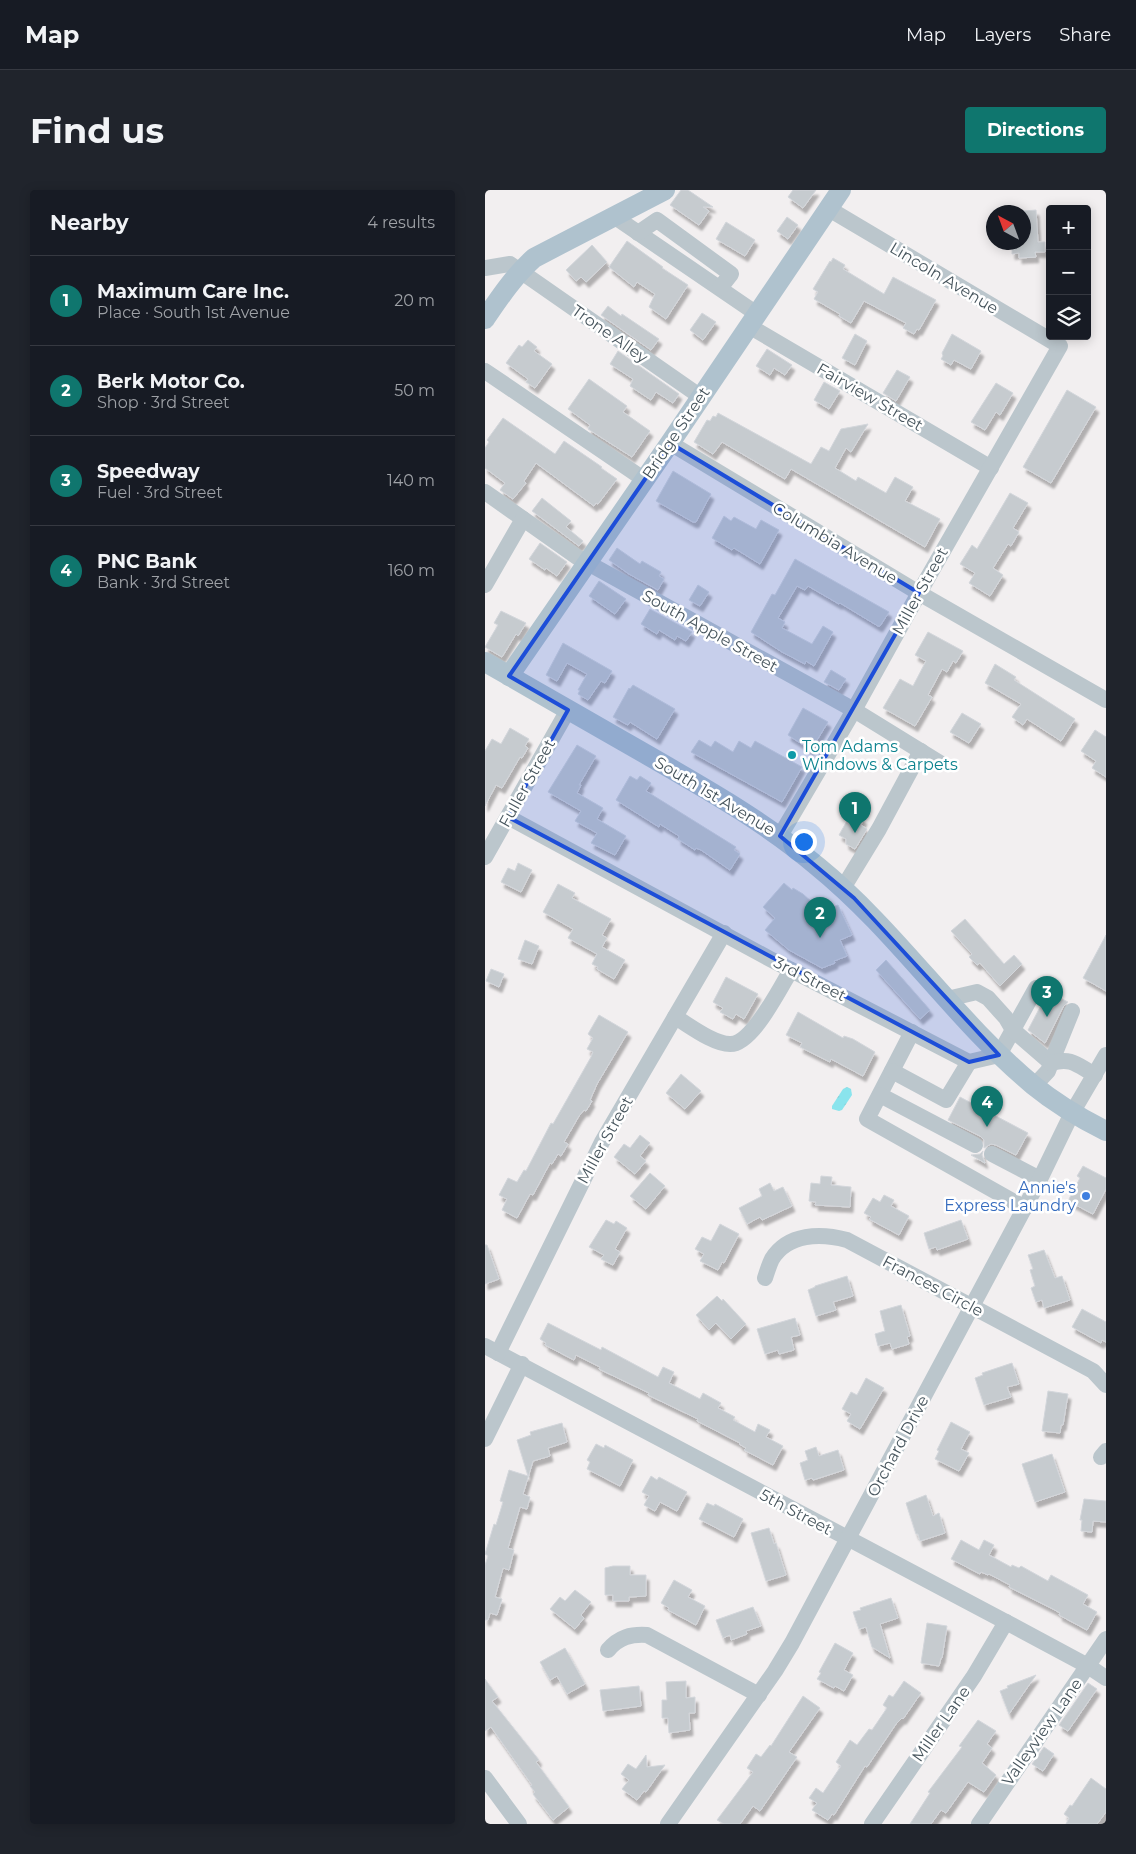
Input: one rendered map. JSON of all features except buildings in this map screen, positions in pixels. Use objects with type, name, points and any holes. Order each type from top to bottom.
[{"type":"main road","points":[[485,319],[520,271],[534,258],[665,190]]},
{"type":"main road","name":"Bridge Street","points":[[509,676],[645,480],[841,190]]},
{"type":"main road","name":"South 1st Avenue","points":[[485,662],[738,807],[780,836],[843,888],[887,932],[999,1055]]},
{"type":"main road","points":[[999,1055],[1034,1086],[1072,1113],[1106,1131]]},
{"type":"street","name":"Lincoln Avenue","points":[[829,209],[1059,346]]},
{"type":"street","name":"Fairview Street","points":[[615,217],[720,288],[753,320],[991,468]]},
{"type":"street","points":[[485,268],[510,264],[520,271]]},
{"type":"street","name":"Trone Alley","points":[[520,271],[701,396]]},
{"type":"street","name":"Miller Street","points":[[780,836],[854,710],[1059,346]]},
{"type":"street","points":[[485,371],[645,480]]},
{"type":"street","name":"Columbia Avenue","points":[[670,443],[919,593],[1106,700]]},
{"type":"street","name":"South Apple Street","points":[[485,492],[577,557],[854,710],[940,763]]},
{"type":"street","points":[[485,585],[523,518]]},
{"type":"street","name":"Fuller Street","points":[[485,857],[568,710]]},
{"type":"street","points":[[843,888],[879,829],[921,751]]},
{"type":"street","name":"3rd Street","points":[[508,817],[791,970],[969,1062]]},
{"type":"street","name":"Miller Street","points":[[492,1350],[559,1231],[585,1174],[724,933]]},
{"type":"street","points":[[675,1017],[719,1042],[739,1043],[750,1034],[791,970]]},
{"type":"street","points":[[892,1072],[946,1100],[969,1062],[999,1055],[1036,988]]},
{"type":"street","points":[[947,999],[977,992],[988,998],[1006,1018],[1013,1030],[1051,1063]]},
{"type":"street","points":[[1034,1086],[1048,1071],[1072,1011]]},
{"type":"street","points":[[912,1032],[867,1119],[1025,1208]]},
{"type":"street","name":"Orchard Drive","points":[[669,1824],[759,1695],[787,1650],[1025,1208],[1072,1113],[1106,1055]]},
{"type":"street","points":[[1051,1063],[1063,1060],[1071,1061],[1095,1076]]},
{"type":"street","points":[[880,1095],[975,1145]]},
{"type":"street","points":[[992,1154],[1040,1179]]},
{"type":"street","name":"Frances Circle","points":[[765,1278],[772,1259],[791,1242],[810,1236],[831,1236],[847,1240],[1093,1371],[1106,1385]]},
{"type":"street","name":"5th Street","points":[[492,1350],[522,1364],[1006,1622],[1088,1666],[1106,1678]]},
{"type":"street","points":[[485,1439],[522,1364]]},
{"type":"street","name":"Miller Lane","points":[[872,1824],[965,1690],[1006,1622]]},
{"type":"street","points":[[608,1650],[623,1638],[634,1635],[647,1635],[759,1695]]},
{"type":"street","name":"Valleyview Lane","points":[[979,1824],[1106,1640]]},
{"type":"street","points":[[485,1778],[519,1824]]},
{"type":"highlighted area","points":[[670,443],[919,593],[780,836],[854,898],[999,1055],[969,1062],[508,817],[568,710],[509,676]]},
{"type":"water","points":[[847,1087],[851,1089],[852,1095],[842,1110],[832,1109],[843,1089]]},
{"type":"place","name":"Tom Adams Windows & Carpets","points":[[792,755]]},
{"type":"place","name":"Maximum Care Inc.","points":[[855,833]]},
{"type":"place","name":"Berk Motor Co.","points":[[820,938]]},
{"type":"place","name":"Speedway","points":[[1047,1017]]},
{"type":"place","name":"PNC Bank","points":[[987,1127]]},
{"type":"place","name":"Annie's Express Laundry","points":[[1086,1196]]}]
